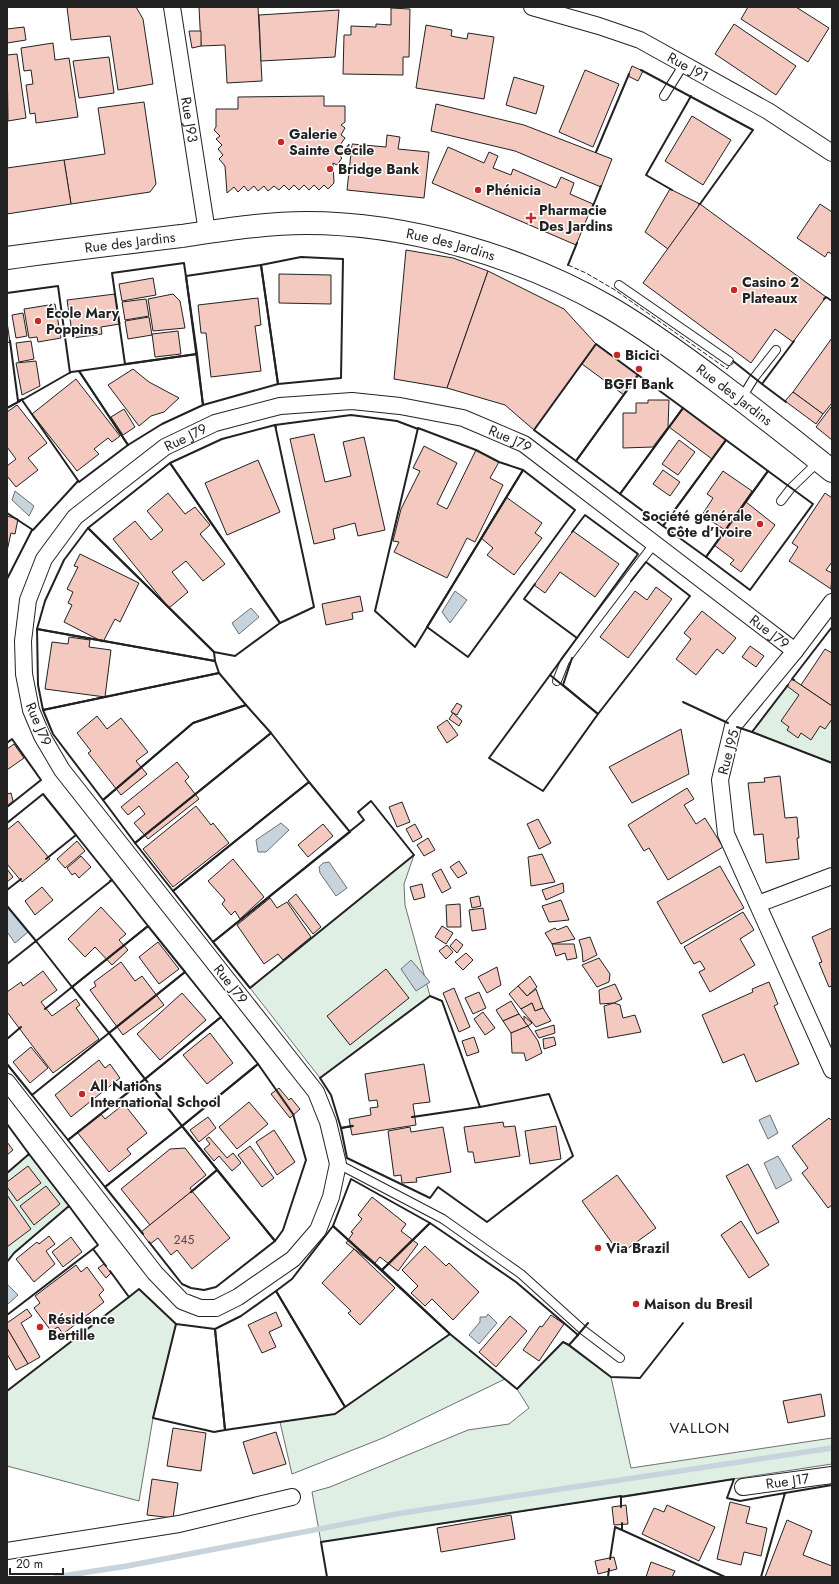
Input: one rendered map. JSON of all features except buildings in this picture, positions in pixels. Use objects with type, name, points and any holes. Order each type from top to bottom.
[{"type":"main road","name":"Rue des Jardins","points":[[7,258],[269,225],[328,224],[414,235],[484,252],[534,270],[607,306],[675,350],[826,466]]},
{"type":"street","name":"Rue J93","points":[[172,7],[207,232]]},
{"type":"street","name":"Rue J91","points":[[532,7],[599,26],[634,38],[768,111],[832,153]]},
{"type":"street","name":"Rue J79","points":[[7,1082],[155,1273],[182,1301],[200,1308],[216,1308],[238,1297],[293,1259],[318,1230],[331,1198],[338,1164],[328,1122],[316,1092],[62,770],[42,736],[29,703],[24,674],[24,641],[28,600],[44,559],[75,517],[164,447],[215,423],[280,406],[352,402],[400,406],[463,418],[524,444],[795,651]]},
{"type":"street","name":"Rue J95","points":[[832,602],[795,651],[733,726],[720,780],[726,834],[832,1070]]},
{"type":"street","points":[[758,904],[832,876]]},
{"type":"street","name":"Rue J17","points":[[743,1487],[832,1475]]},
{"type":"street","points":[[7,1551],[179,1524],[292,1497]]},
{"type":"lane","points":[[664,96],[684,64]]},
{"type":"lane","points":[[619,284],[729,361]]},
{"type":"lane","points":[[740,399],[776,350]]},
{"type":"lane","points":[[782,501],[791,488],[826,466]]},
{"type":"lane","points":[[557,681],[565,662],[654,544]]},
{"type":"lane","points":[[338,1164],[443,1219],[521,1274],[582,1330],[620,1358]]},
{"type":"green space","points":[[792,679],[832,706],[832,763],[752,732]]},
{"type":"green space","points":[[414,855],[404,884],[405,905],[430,996],[320,1078],[250,988]]},
{"type":"green space","points":[[29,1154],[69,1206],[14,1253],[7,1262],[7,1173]]},
{"type":"green space","points":[[139,1289],[176,1324],[153,1418],[139,1501],[7,1466],[7,1391]]},
{"type":"green space","points":[[450,1334],[505,1379],[383,1438],[292,1474],[280,1422],[335,1414]]},
{"type":"green space","points":[[563,1342],[611,1377],[631,1468],[832,1438],[832,1464],[321,1542],[312,1492],[330,1487],[468,1430],[509,1424],[529,1408],[517,1389]]},
{"type":"shaded area","points":[[15,491],[34,506],[29,516],[12,500]]},
{"type":"shaded area","points":[[455,591],[467,600],[450,623],[442,612]]},
{"type":"shaded area","points":[[251,608],[259,617],[239,634],[232,623]]},
{"type":"shaded area","points":[[281,823],[289,830],[266,852],[258,852],[256,840]]},
{"type":"shaded area","points":[[329,862],[347,888],[336,896],[320,873],[319,867],[323,863]]},
{"type":"shaded area","points":[[9,908],[28,932],[15,943],[7,932],[7,910]]},
{"type":"shaded area","points":[[411,960],[430,982],[416,991],[401,969]]},
{"type":"shaded area","points":[[770,1115],[778,1133],[768,1139],[759,1120]]},
{"type":"shaded area","points":[[778,1156],[792,1180],[776,1189],[764,1163]]},
{"type":"shaded area","points":[[7,1284],[18,1295],[8,1304],[7,1303]]},
{"type":"shaded area","points":[[488,1314],[497,1323],[479,1344],[469,1335],[480,1322],[480,1317],[486,1317]]},
{"type":"waterway","points":[[56,1577],[127,1566],[402,1513],[832,1448]]},
{"type":"fence","points":[[568,265],[586,273],[615,290],[727,369],[732,362]]},
{"type":"wall","points":[[641,70],[753,130],[699,204]]},
{"type":"wall","points":[[596,152],[629,74]]},
{"type":"wall","points":[[672,190],[646,175],[691,96]]},
{"type":"wall","points":[[593,206],[601,186]]},
{"type":"wall","points":[[568,265],[577,243]]},
{"type":"wall","points":[[301,257],[343,259],[341,378],[278,384],[261,265],[301,257]]},
{"type":"wall","points":[[184,263],[197,354],[125,364],[112,273],[184,263]]},
{"type":"wall","points":[[261,265],[278,384],[203,405],[186,276],[261,265]]},
{"type":"wall","points":[[7,293],[58,286],[70,373]]},
{"type":"wall","points":[[824,299],[826,297],[832,301]]},
{"type":"wall","points":[[10,341],[18,401],[23,399]]},
{"type":"wall","points":[[786,402],[762,384],[794,341]]},
{"type":"wall","points":[[596,344],[638,375],[576,461],[534,430],[596,344]]},
{"type":"wall","points":[[197,354],[203,405],[162,424],[128,445],[79,371],[197,354]]},
{"type":"wall","points":[[733,361],[762,384]]},
{"type":"wall","points":[[79,371],[128,445],[79,482],[22,400],[71,372],[79,371]]},
{"type":"wall","points":[[638,375],[683,408],[620,494],[576,461],[638,375]]},
{"type":"wall","points":[[7,408],[20,401]]},
{"type":"wall","points":[[683,408],[726,440],[663,526],[620,494],[683,408]]},
{"type":"wall","points":[[276,427],[275,425],[351,415],[397,421],[418,429]]},
{"type":"wall","points":[[275,425],[314,607],[280,623],[170,463],[222,439],[275,425]]},
{"type":"wall","points":[[418,428],[476,450],[499,462],[523,470],[415,647],[375,611],[418,428]]},
{"type":"wall","points":[[726,440],[768,471],[706,557],[663,526],[726,440]]},
{"type":"wall","points":[[170,463],[280,623],[235,656],[214,652],[88,528],[170,463]]},
{"type":"wall","points":[[523,470],[575,510],[468,657],[427,627],[523,470]]},
{"type":"wall","points":[[768,471],[813,504],[750,590],[706,557],[768,471]]},
{"type":"wall","points":[[7,513],[33,530],[78,481]]},
{"type":"wall","points":[[550,675],[638,554],[585,515],[572,532]]},
{"type":"wall","points":[[88,528],[214,652],[215,661],[37,629],[45,601],[64,560],[88,528]]},
{"type":"wall","points":[[7,579],[32,530]]},
{"type":"wall","points":[[598,714],[550,675],[489,758],[543,791],[598,714],[690,596],[646,562],[631,581]]},
{"type":"wall","points":[[535,584],[524,599],[577,638]]},
{"type":"wall","points":[[794,680],[792,679],[832,627]]},
{"type":"wall","points":[[37,629],[215,661],[219,673],[43,710],[38,685],[37,629]]},
{"type":"wall","points":[[572,658],[563,685],[598,714]]},
{"type":"wall","points":[[219,673],[246,705],[193,723],[103,800],[53,734],[43,710],[219,673]]},
{"type":"wall","points":[[788,685],[752,732],[832,763]]},
{"type":"wall","points":[[683,702],[728,723]]},
{"type":"wall","points":[[246,705],[271,733],[135,843],[103,800],[193,723],[246,705]]},
{"type":"wall","points":[[737,727],[752,732]]},
{"type":"wall","points":[[271,733],[309,782],[173,891],[135,843],[271,733]]},
{"type":"wall","points":[[7,743],[12,739],[41,780],[7,807]]},
{"type":"wall","points":[[309,782],[350,832],[213,942],[173,891],[309,782]]},
{"type":"wall","points":[[7,823],[43,794],[76,835]]},
{"type":"wall","points":[[371,801],[414,855],[250,988],[213,942],[364,820],[358,812],[371,801]]},
{"type":"wall","points":[[46,859],[76,835],[112,880],[110,881]]},
{"type":"wall","points":[[7,890],[21,879]]},
{"type":"wall","points":[[112,880],[148,926],[72,987],[36,941],[112,880]]},
{"type":"wall","points":[[7,906],[36,941]]},
{"type":"wall","points":[[148,926],[185,972],[109,1033],[72,987],[148,926]]},
{"type":"wall","points":[[7,964],[36,942]]},
{"type":"wall","points":[[185,972],[221,1017],[145,1079],[109,1033],[185,972]]},
{"type":"wall","points":[[45,1009],[72,987],[73,988]]},
{"type":"wall","points":[[412,1117],[480,1107],[442,1001],[430,996],[320,1078],[331,1095],[341,1128],[347,1158],[430,1198],[438,1187],[487,1222],[573,1156],[549,1094],[480,1107],[413,1117]]},
{"type":"wall","points":[[221,1017],[258,1064],[182,1126],[145,1079],[221,1017]]},
{"type":"wall","points":[[7,1039],[21,1027]]},
{"type":"wall","points":[[109,1033],[145,1079],[68,1140],[32,1095],[109,1033]]},
{"type":"wall","points":[[7,1064],[32,1095]]},
{"type":"wall","points":[[258,1064],[293,1114],[306,1160],[283,1230],[275,1241],[182,1126],[258,1064]]},
{"type":"wall","points":[[145,1079],[182,1126],[105,1187],[68,1140],[145,1079]]},
{"type":"wall","points":[[7,1124],[29,1154],[28,1155]]},
{"type":"wall","points":[[143,1234],[105,1187],[182,1126],[217,1170],[191,1192]]},
{"type":"wall","points":[[341,1128],[352,1126]]},
{"type":"wall","points":[[341,1128],[353,1126]]},
{"type":"wall","points":[[7,1173],[29,1154],[69,1206],[68,1207]]},
{"type":"wall","points":[[149,1242],[182,1284],[191,1288],[204,1290],[216,1287],[275,1241],[217,1170],[191,1192]]},
{"type":"wall","points":[[351,1179],[430,1223],[382,1270],[333,1226],[351,1179]]},
{"type":"wall","points":[[7,1262],[14,1253],[69,1206],[98,1245],[93,1249]]},
{"type":"wall","points":[[430,1223],[516,1282],[578,1335],[569,1345],[563,1342],[517,1389],[450,1334],[382,1270],[430,1223]]},
{"type":"wall","points":[[333,1226],[450,1334],[345,1407],[276,1291],[292,1279],[333,1226]]},
{"type":"wall","points":[[7,1315],[93,1249],[106,1266]]},
{"type":"wall","points":[[7,1391],[129,1297],[110,1271]]},
{"type":"wall","points":[[129,1297],[139,1289],[176,1324]]},
{"type":"wall","points":[[276,1291],[345,1407],[335,1414],[225,1430],[215,1329],[241,1316],[276,1291]]},
{"type":"wall","points":[[577,1336],[588,1323]]},
{"type":"wall","points":[[569,1345],[611,1377],[640,1378],[683,1323]]},
{"type":"wall","points":[[176,1324],[215,1329],[225,1430],[214,1432],[153,1418],[176,1324]]},
{"type":"wall","points":[[621,1497],[734,1479],[727,1498],[740,1501],[785,1493],[761,1577]]},
{"type":"wall","points":[[784,1494],[832,1485]]},
{"type":"wall","points":[[327,1577],[321,1542],[621,1496],[621,1507]]},
{"type":"wall","points":[[610,1559],[615,1527],[622,1530],[622,1523]]},
{"type":"wall","points":[[622,1529],[725,1577]]},
{"type":"wall","points":[[608,1577],[609,1569]]},
{"type":"place","name":"Galerie Sainte Cécile","points":[[281,142]]},
{"type":"place","name":"Bridge Bank","points":[[330,169]]},
{"type":"place","name":"Phénicia","points":[[478,190]]},
{"type":"place","name":"Pharmacie Des Jardins","points":[[531,218]]},
{"type":"place","name":"Casino 2 Plateaux","points":[[734,290]]},
{"type":"place","name":"École Mary Poppins","points":[[38,321]]},
{"type":"place","name":"Bicici","points":[[617,355]]},
{"type":"place","name":"BGFI Bank","points":[[639,369]]},
{"type":"place","name":"Société générale Côte d’Ivoire","points":[[760,524]]},
{"type":"place","name":"All Nations International School","points":[[82,1094]]},
{"type":"place","name":"Via Brazil","points":[[598,1248]]},
{"type":"place","name":"Maison du Bresil","points":[[636,1304]]},
{"type":"place","name":"Résidence Bertille","points":[[40,1327]]},
{"type":"district","name":"VALLON","points":[[700,1428]]}]
